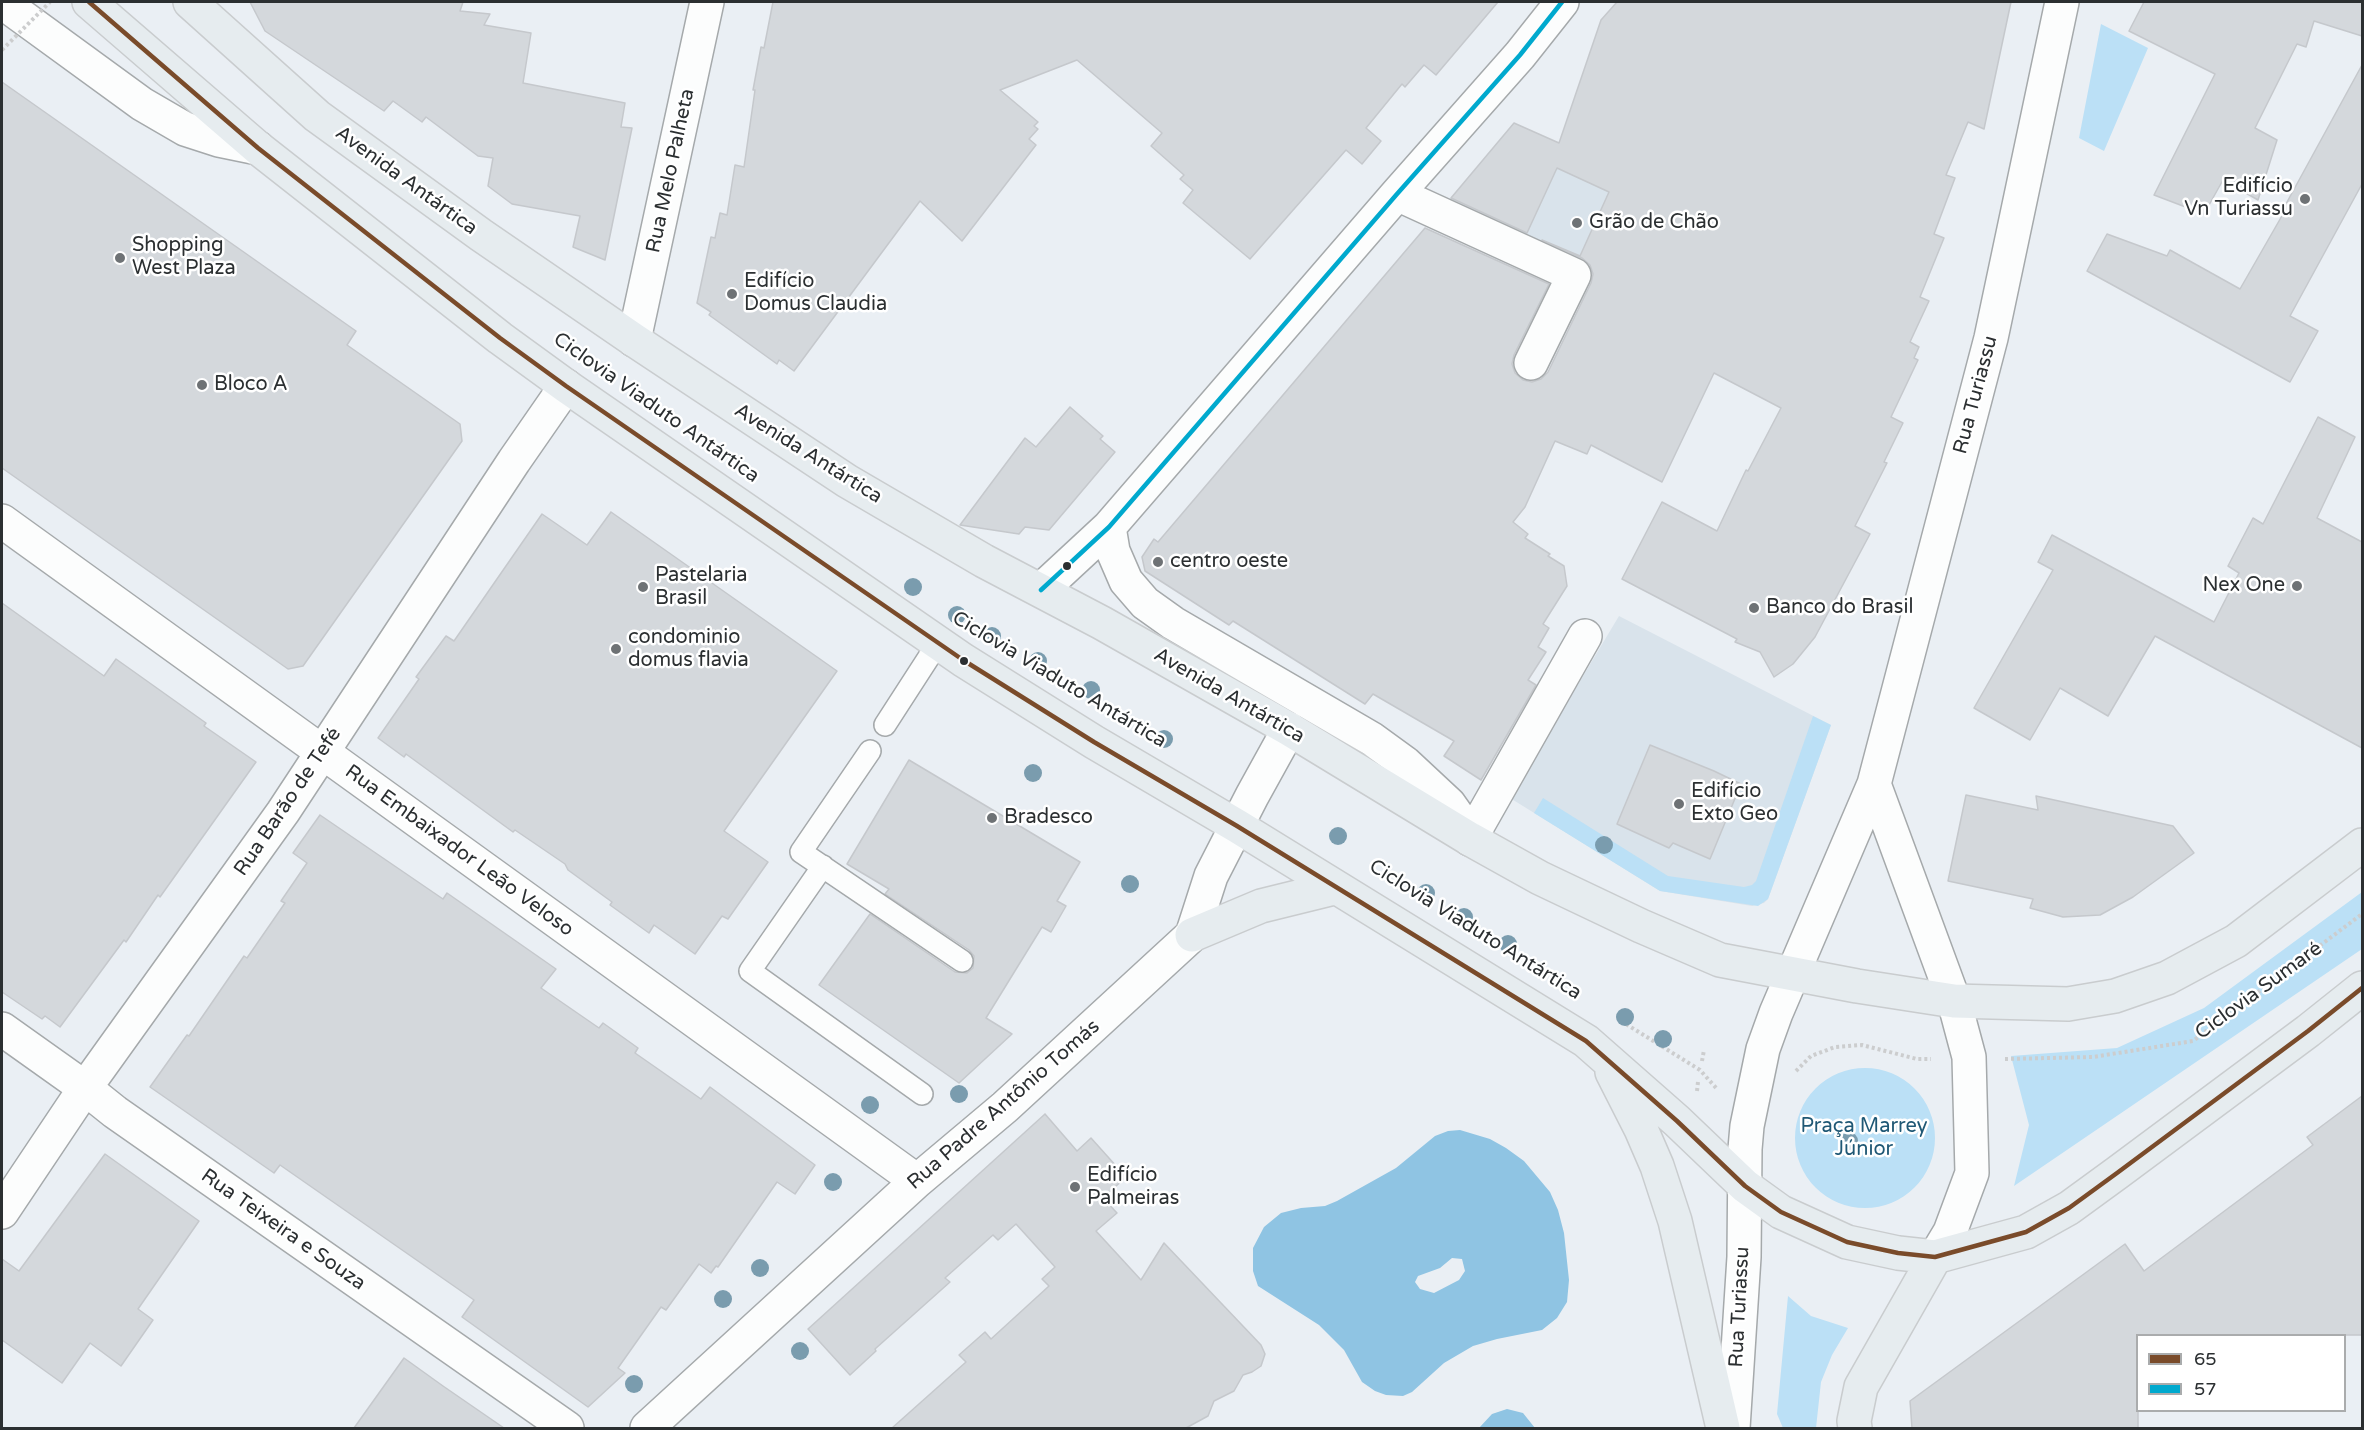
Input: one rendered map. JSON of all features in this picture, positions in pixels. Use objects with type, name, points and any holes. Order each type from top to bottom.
[{"type":"main road","points":[[89,2],[258,148],[500,338],[566,386],[938,643],[1094,742],[1237,826],[1334,888],[1586,1041],[1677,1120],[1744,1186],[1781,1212],[1847,1242],[1898,1253],[1935,1257],[2026,1232],[2069,1208],[2308,1031],[2362,988]]},
{"type":"main road","name":"Avenida Antártica","points":[[190,2],[317,116],[481,235],[847,481],[984,561],[1041,590],[1289,729],[1470,839],[1550,883],[1720,960],[1794,974]]},
{"type":"main road","points":[[1794,974],[1954,1001],[2068,1004],[2115,996],[2167,978],[2236,941],[2362,845]]},
{"type":"main road","points":[[1192,935],[1261,906],[1334,888]]},
{"type":"main road","points":[[1603,1055],[1641,1129],[1657,1166],[1675,1221],[1723,1428]]},
{"type":"main road","points":[[1855,1428],[1854,1421],[1862,1387],[1935,1257]]},
{"type":"street","points":[[2,2],[142,104],[185,129],[219,140],[258,148]]},
{"type":"street","name":"Rua Melo Palheta","points":[[634,340],[707,2]]},
{"type":"street","points":[[1041,590],[1109,527],[1520,55],[1562,2]]},
{"type":"street","name":"Rua Turiassu","points":[[1794,974],[1874,784],[1992,338],[2062,2]]},
{"type":"street","points":[[1397,194],[1574,275],[1531,363]]},
{"type":"street","name":"Rua Barão de Tefé","points":[[2,1212],[85,1088],[283,812],[514,460],[566,386]]},
{"type":"street","name":"Rua Embaixador Leão Veloso","points":[[2,521],[917,1181]]},
{"type":"street","name":"Avenida Antártica","points":[[1109,527],[1113,551],[1126,581],[1145,603],[1173,623],[1372,740],[1405,764],[1449,804],[1470,839]]},
{"type":"street","points":[[1470,839],[1585,636]]},
{"type":"street","name":"Rua Padre Antônio Tomás","points":[[647,1428],[917,1181],[1005,1107],[1192,935],[1211,876],[1289,729]]},
{"type":"street","points":[[1874,784],[1954,1001],[1969,1057],[1972,1173],[1950,1232],[1935,1257]]},
{"type":"street","points":[[1744,1186],[1747,1126],[1763,1049],[1794,974]]},
{"type":"street","name":"Rua Teixeira e Souza","points":[[2,1029],[115,1112],[567,1428]]},
{"type":"street","name":"Rua Turiassu","points":[[1733,1428],[1744,1257],[1744,1186]]},
{"type":"lane","points":[[885,725],[938,643]]},
{"type":"lane","points":[[870,751],[801,852],[962,962]]},
{"type":"lane","points":[[823,866],[750,971],[922,1095]]},
{"type":"path","points":[[2,50],[50,2]]},
{"type":"path","name":"Ciclovia Sumaré","points":[[1969,1057],[2092,1058],[2193,1041],[2362,914]]},
{"type":"path","points":[[1619,1020],[1700,1070],[1747,1126]]},
{"type":"path","points":[[1792,1074],[1811,1056],[1835,1047],[1862,1045],[1917,1059],[1936,1059]]},
{"type":"path","points":[[1702,1061],[1704,1050]]},
{"type":"shaded area","name":"Grão de Chão","points":[[1498,142],[1713,238],[1675,310],[1442,208]]},
{"type":"shaded area","points":[[1619,616],[1831,725],[1768,899],[1764,903],[1752,906],[1660,891],[1510,798]]},
{"type":"shaded area","points":[[1460,1130],[1490,1139],[1506,1148],[1524,1161],[1550,1192],[1564,1233],[1569,1280],[1567,1302],[1557,1318],[1542,1330],[1473,1346],[1444,1363],[1412,1392],[1403,1396],[1386,1395],[1362,1382],[1344,1350],[1319,1325],[1258,1286],[1253,1271],[1253,1248],[1264,1227],[1281,1213],[1325,1206],[1337,1201],[1396,1168],[1435,1136],[1448,1131]],"holes":[[[1452,1258],[1462,1259],[1465,1271],[1459,1280],[1434,1293],[1420,1289],[1415,1282],[1418,1276],[1440,1268]]]},
{"type":"shaded area","points":[[1507,1409],[1523,1413],[1535,1428],[1479,1428],[1492,1414]]},
{"type":"green space","points":[[2101,24],[2148,48],[2104,151],[2079,138]]},
{"type":"green space","points":[[1813,716],[1831,725],[1768,899],[1758,906],[1660,891],[1534,813],[1543,798],[1668,876],[1744,887],[1752,885],[1756,881]]},
{"type":"green space","points":[[2362,892],[2362,949],[2014,1186],[2029,1125],[2011,1056],[2117,1048],[2204,1008]]},
{"type":"green space","name":"Praça Marrey Júnior","points":[[1865,1068],[1892,1073],[1915,1088],[1930,1111],[1935,1138],[1930,1165],[1915,1188],[1892,1203],[1865,1208],[1838,1203],[1815,1188],[1800,1165],[1795,1138],[1800,1111],[1815,1088],[1838,1073]]},
{"type":"green space","points":[[1788,1296],[1811,1316],[1848,1328],[1832,1355],[1821,1382],[1816,1428],[1783,1428],[1777,1414]]},
{"type":"building","points":[[250,2],[463,2],[460,11],[490,14],[484,25],[531,33],[523,83],[625,103],[621,127],[632,128],[605,260],[573,247],[580,216],[512,204],[488,186],[493,158],[478,156],[426,117],[422,122],[393,101],[384,111],[265,31]]},
{"type":"building","points":[[773,2],[1498,2],[1436,75],[1424,65],[1405,87],[1402,84],[1366,128],[1381,141],[1362,164],[1346,150],[1250,259],[1183,203],[1193,190],[1180,179],[1184,175],[1151,146],[1162,133],[1077,60],[1000,90],[1038,122],[1034,126],[1038,129],[1029,139],[1036,145],[962,241],[920,201],[794,371],[779,360],[777,364],[709,315],[711,312],[697,303],[711,237],[715,238],[720,213],[727,215],[735,165],[744,167],[755,90],[753,90]]},
{"type":"building","points":[[1617,2],[2011,2],[1984,129],[1968,122],[1946,175],[1955,178],[1934,234],[1944,238],[1920,297],[1929,301],[1910,342],[1919,347],[1914,358],[1918,360],[1891,417],[1903,423],[1884,462],[1887,463],[1855,526],[1870,534],[1815,637],[1793,664],[1774,677],[1760,652],[1735,642],[1737,639],[1622,579],[1662,502],[1717,531],[1746,470],[1748,471],[1781,408],[1714,373],[1662,482],[1591,445],[1587,454],[1555,441],[1525,507],[1513,522],[1528,534],[1525,538],[1564,566],[1567,586],[1543,624],[1549,628],[1538,647],[1546,652],[1528,680],[1536,685],[1481,780],[1444,756],[1454,741],[1373,694],[1365,704],[1233,621],[1229,625],[1145,571],[1142,557],[1154,539],[1158,542],[1425,228],[1549,284],[1514,355],[1512,364],[1515,373],[1523,380],[1532,382],[1541,379],[1548,372],[1591,283],[1593,274],[1590,265],[1582,258],[1542,240],[1580,256],[1609,192],[1557,168],[1527,233],[1451,198],[1514,123],[1559,143],[1601,20]]},
{"type":"building","points":[[2144,2],[2362,2],[2362,36],[2314,21],[2306,47],[2297,44],[2255,128],[2277,140],[2258,200],[2223,180],[2204,214],[2154,195],[2215,74],[2129,31]]},
{"type":"building","points":[[2362,65],[2362,184],[2290,316],[2318,331],[2290,382],[2087,271],[2107,234],[2167,256],[2170,250],[2240,289],[2283,214],[2281,213]]},
{"type":"building","name":"Shopping West Plaza","points":[[2,82],[356,331],[347,345],[460,424],[462,441],[303,666],[288,669],[2,468]]},
{"type":"building","points":[[1070,407],[1103,436],[1100,439],[1115,452],[1049,530],[1025,527],[1019,534],[960,525],[1025,438],[1036,447]]},
{"type":"building","points":[[2318,417],[2355,437],[2317,518],[2362,542],[2362,748],[2155,636],[2108,716],[2060,688],[2030,740],[1974,708],[2053,570],[2038,562],[2052,535],[2214,622],[2239,573],[2228,566],[2253,518],[2263,524]]},
{"type":"building","points":[[611,512],[837,671],[724,831],[768,862],[728,919],[722,916],[695,954],[654,925],[649,933],[610,905],[612,902],[568,870],[565,864],[515,830],[513,832],[406,754],[404,757],[378,738],[419,679],[416,677],[446,636],[454,641],[542,514],[587,545]]},
{"type":"building","points":[[2,603],[104,676],[116,659],[206,723],[204,726],[256,762],[160,897],[158,895],[126,942],[124,940],[60,1027],[45,1016],[42,1019],[2,992]]},
{"type":"building","name":"Edifício Exto Geo","points":[[1650,745],[1741,784],[1710,859],[1673,843],[1669,848],[1617,824]]},
{"type":"building","points":[[909,760],[1080,862],[1057,901],[1066,906],[1051,932],[1042,927],[986,1018],[1012,1034],[959,1083],[819,985],[870,914],[955,972],[967,973],[973,968],[974,956],[969,950],[885,894],[889,889],[847,864]]},
{"type":"building","points":[[1966,795],[2038,810],[2036,796],[2173,826],[2194,853],[2133,897],[2100,915],[2063,917],[2030,908],[2033,899],[1948,881]]},
{"type":"building","points":[[320,815],[443,899],[447,893],[556,969],[541,988],[599,1028],[603,1023],[638,1048],[635,1053],[701,1099],[710,1087],[815,1165],[795,1194],[777,1182],[718,1267],[716,1266],[711,1273],[699,1264],[666,1310],[661,1307],[618,1368],[625,1373],[588,1407],[462,1317],[474,1300],[280,1165],[274,1173],[150,1087],[187,1035],[189,1036],[244,956],[247,958],[285,903],[281,901],[307,863],[293,853]]},
{"type":"building","points":[[2362,1096],[2362,1335],[2136,1334],[2138,1428],[1912,1428],[1910,1401],[2125,1244],[2144,1271],[2313,1145],[2307,1137]]},
{"type":"building","points":[[1045,1114],[1077,1151],[1091,1138],[1126,1177],[1103,1198],[1117,1213],[1096,1231],[1141,1280],[1164,1243],[1261,1345],[1265,1354],[1261,1366],[1243,1375],[1234,1391],[1214,1401],[1208,1416],[1186,1428],[892,1428],[966,1362],[959,1355],[985,1332],[991,1339],[1049,1286],[1042,1279],[1055,1267],[1016,1224],[998,1240],[993,1235],[945,1278],[950,1282],[875,1349],[876,1351],[850,1375],[808,1329]]},
{"type":"building","points":[[105,1154],[199,1221],[138,1309],[153,1320],[121,1366],[90,1343],[62,1383],[2,1340],[2,1259],[19,1271]]},
{"type":"building","points":[[404,1358],[443,1386],[504,1428],[354,1428]]},
{"type":"transit line","name":"65","points":[[89,2],[258,148],[500,338],[566,386],[963,660],[1586,1041],[1677,1121],[1745,1186],[1781,1212],[1847,1242],[1898,1253],[1935,1257],[2026,1232],[2069,1208],[2308,1031],[2362,988]]},
{"type":"transit line","name":"57","points":[[1041,590],[1109,527],[1520,55],[1562,2]]},
{"type":"place","name":"Edifício Vn Turiassu","points":[[2305,199]]},
{"type":"place","name":"Grão de Chão","points":[[1577,223]]},
{"type":"place","name":"Shopping West Plaza","points":[[120,258]]},
{"type":"place","name":"Edifício Domus Claudia","points":[[732,294]]},
{"type":"place","name":"Bloco A","points":[[202,385]]},
{"type":"place","name":"centro oeste","points":[[1158,562]]},
{"type":"place","name":"Nex One","points":[[2297,586]]},
{"type":"place","name":"Pastelaria Brasil","points":[[643,587]]},
{"type":"place","name":"Banco do Brasil","points":[[1754,608]]},
{"type":"place","name":"condominio domus flavia","points":[[616,649]]},
{"type":"place","name":"Edifício Exto Geo","points":[[1679,804]]},
{"type":"place","name":"Bradesco","points":[[992,818]]},
{"type":"place","name":"Edifício Palmeiras","points":[[1075,1187]]}]
